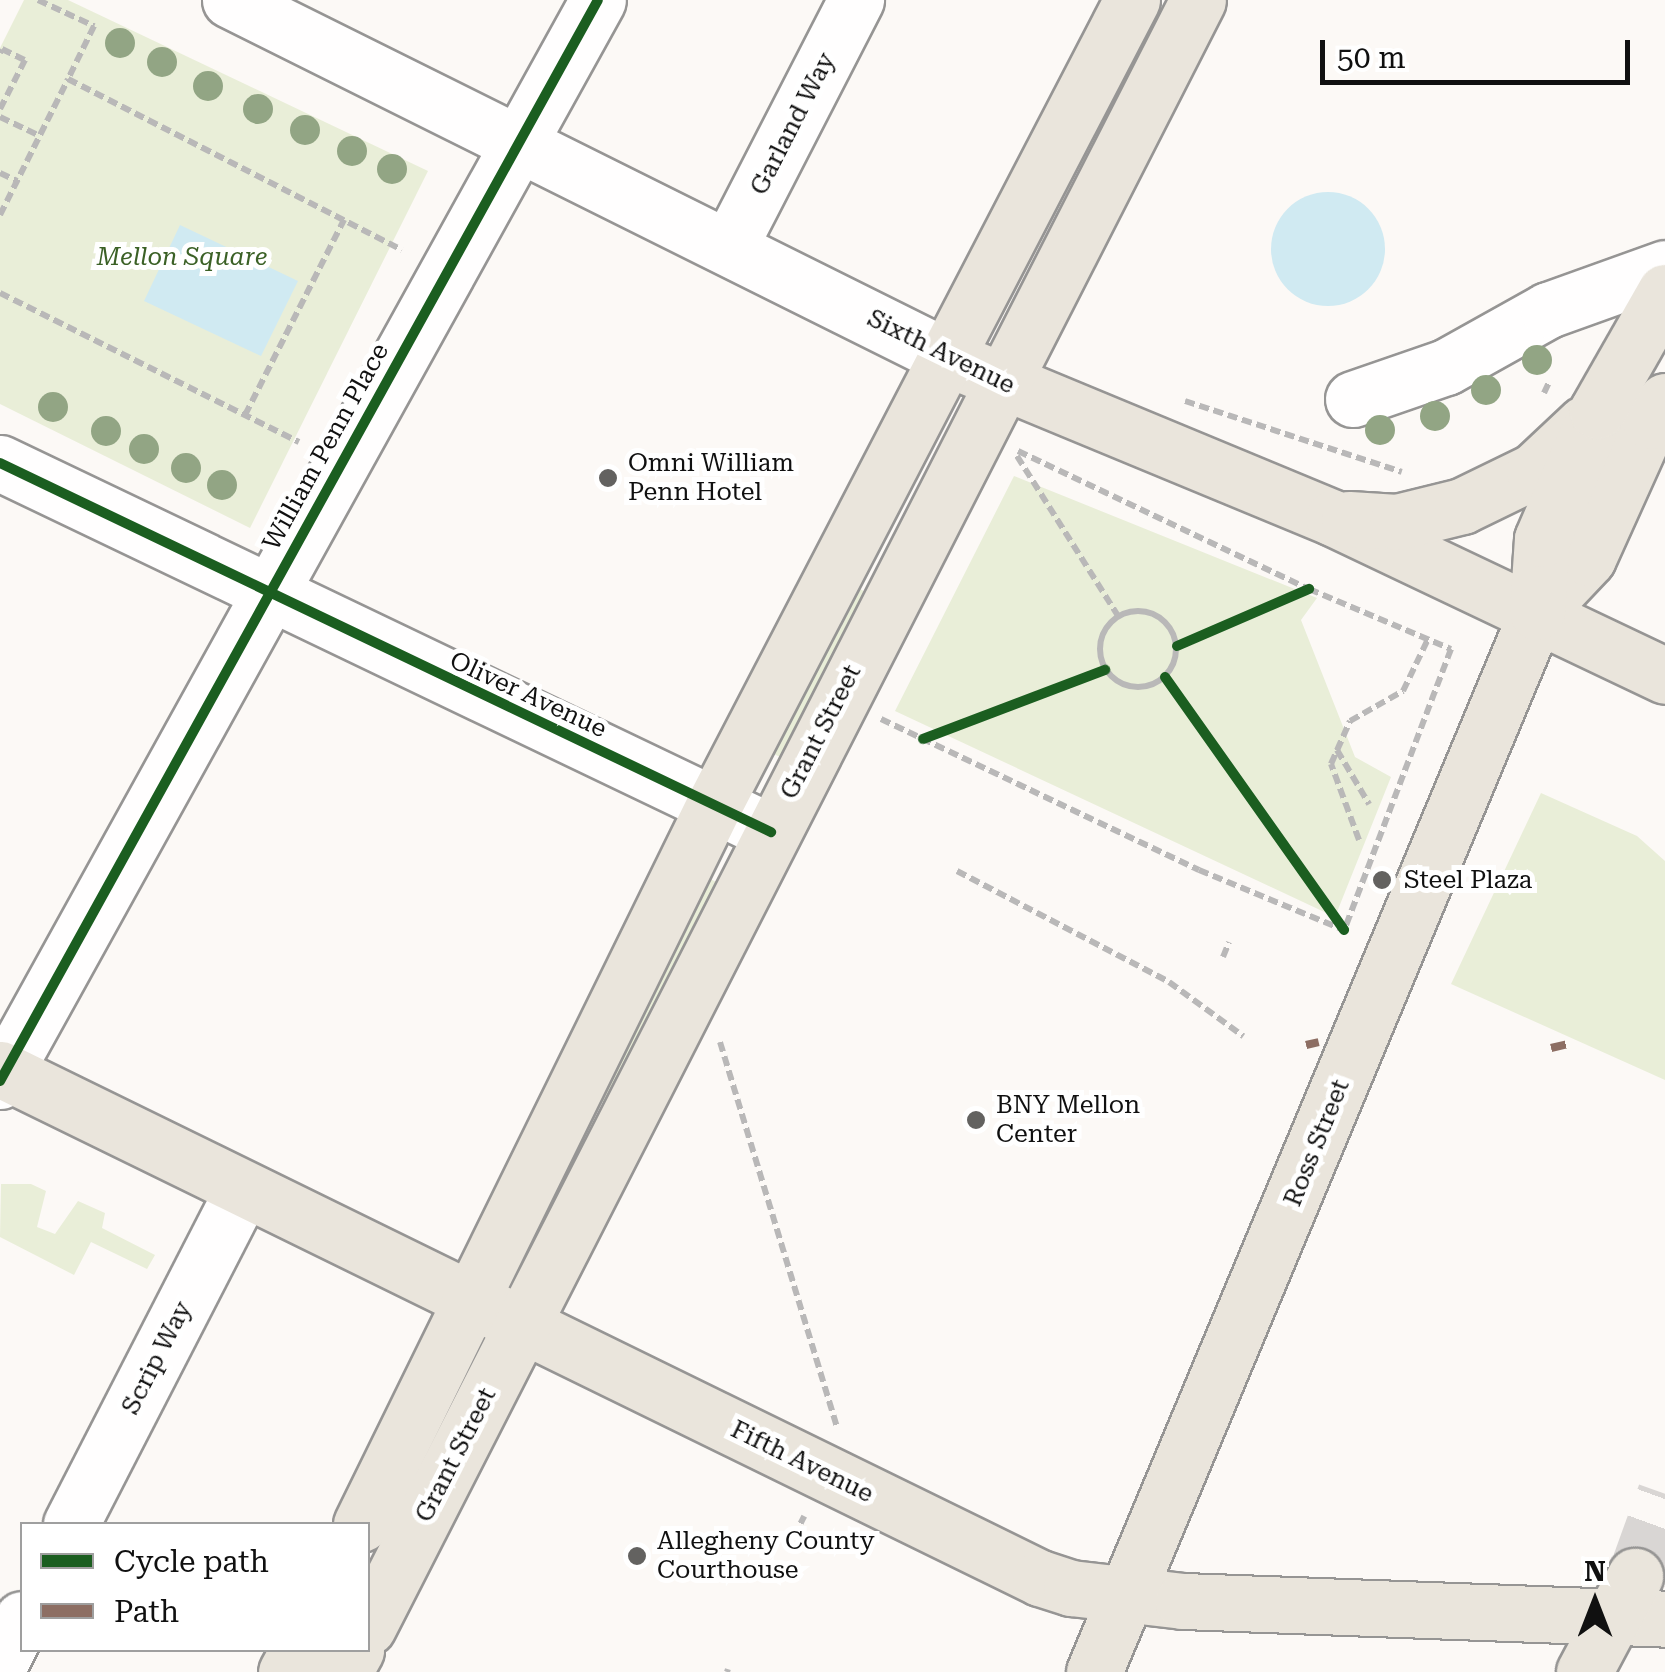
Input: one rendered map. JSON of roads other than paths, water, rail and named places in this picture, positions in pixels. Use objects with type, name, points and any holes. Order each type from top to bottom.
[{"type":"main road","points":[[362,1522],[473,1303],[714,805],[1132,0]]},
{"type":"main road","name":"Grant Street","points":[[370,1622],[999,382],[1198,0]]},
{"type":"main road","points":[[1538,612],[1542,539],[1597,411],[1665,292]]},
{"type":"main road","name":"Sixth Avenue","points":[[949,358],[1333,518],[1538,612],[1665,676]]},
{"type":"main road","points":[[1538,612],[1588,558],[1650,421],[1665,401]]},
{"type":"main road","points":[[1333,518],[1397,522],[1462,506],[1534,471],[1597,411]]},
{"type":"main road","name":"Ross Street","points":[[1094,1672],[1538,612]]},
{"type":"main road","name":"Fifth Avenue","points":[[2,1074],[1040,1578],[1070,1588],[1129,1595],[1637,1604]]},
{"type":"main road","points":[[1584,1672],[1637,1604]]},
{"type":"street","name":"William Penn Place","points":[[2,1074],[598,0]]},
{"type":"street","name":"Garland Way","points":[[730,248],[856,0]]},
{"type":"street","name":"Sixth Avenue","points":[[259,6],[949,358]]},
{"type":"street","points":[[1352,399],[1446,367],[1548,310],[1665,268]]},
{"type":"street","name":"Oliver Avenue","points":[[0,463],[771,832]]},
{"type":"street","name":"Scrip Way","points":[[72,1522],[242,1191]]},
{"type":"street","points":[[0,1663],[20,1623]]},
{"type":"water","points":[[1328,192],[1350,197],[1368,209],[1380,227],[1385,249],[1380,271],[1368,289],[1350,301],[1328,306],[1306,301],[1288,289],[1276,271],[1271,249],[1276,227],[1288,209],[1306,197]]},
{"type":"water","points":[[180,225],[298,281],[261,356],[144,301]]},
{"type":"tunnel","points":[[1635,1576],[1665,1493]]},
{"type":"place","name":"Omni William Penn Hotel","points":[[608,478]]},
{"type":"place","name":"Steel Plaza","points":[[1382,880]]},
{"type":"place","name":"BNY Mellon Center","points":[[976,1120]]},
{"type":"place","name":"Allegheny County Courthouse","points":[[637,1556]]},
{"type":"park label","name":"Mellon Square","points":[[182,257]]}]
